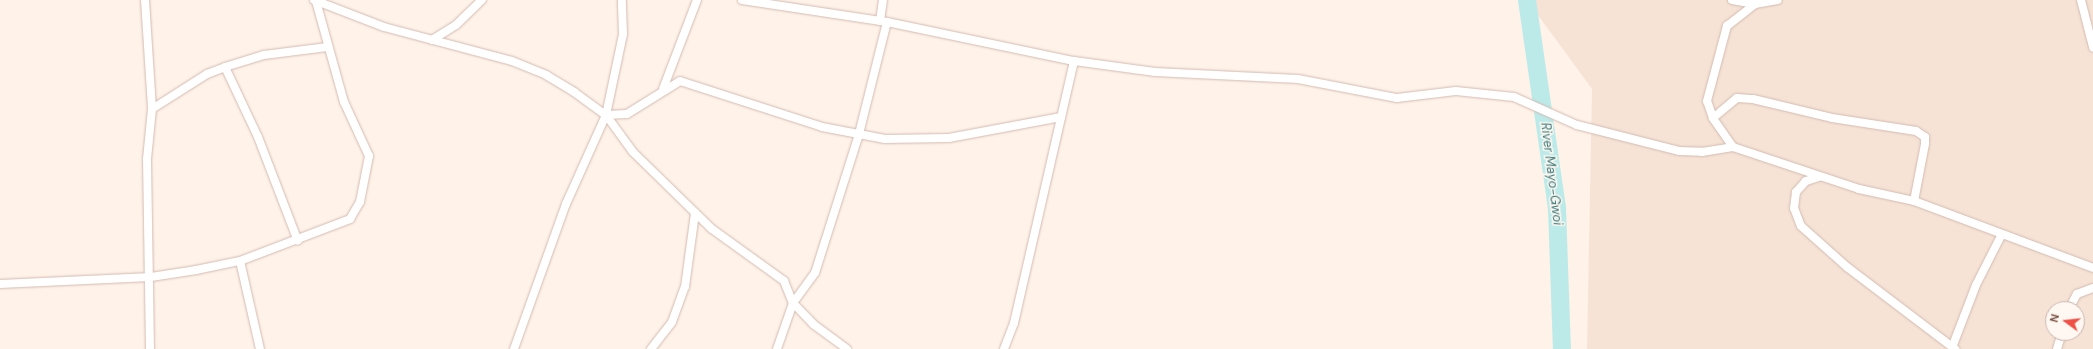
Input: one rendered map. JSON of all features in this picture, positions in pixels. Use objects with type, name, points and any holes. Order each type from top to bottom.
[{"type":"street","points":[[145,0],[152,108],[147,159],[151,277],[150,349]]},
{"type":"street","points":[[315,0],[364,20],[512,62],[546,75],[606,115],[633,152],[695,213],[784,281],[793,303],[813,324],[847,349]]},
{"type":"street","points":[[0,284],[151,277],[240,261],[339,225],[356,213],[368,164],[366,149],[344,102],[315,0]]},
{"type":"street","points":[[432,40],[456,25],[482,0]]},
{"type":"street","points":[[514,349],[566,204],[606,115],[623,34],[622,0]]},
{"type":"street","points":[[663,90],[698,0]]},
{"type":"street","points":[[742,0],[766,2],[884,21],[1074,61],[1189,76],[1229,74],[1298,79],[1397,98],[1485,91],[1514,97],[1577,125],[1679,151],[1702,152],[1733,147],[1819,177],[1914,202],[2001,236],[2093,268]]},
{"type":"street","points":[[777,349],[793,303],[815,273],[859,134],[884,21],[883,0]]},
{"type":"street","points":[[1732,0],[1754,4],[1778,0]]},
{"type":"street","points":[[2081,0],[2093,47]]},
{"type":"street","points":[[1733,147],[1713,118],[1707,101],[1721,39],[1727,26],[1754,4]]},
{"type":"street","points":[[152,108],[207,74],[225,67],[264,55],[328,48]]},
{"type":"street","points":[[1004,349],[1014,323],[1074,61]]},
{"type":"street","points":[[225,67],[258,137],[298,241]]},
{"type":"street","points":[[606,115],[627,114],[663,90],[680,81],[695,84],[822,127],[885,139],[949,138],[1061,117]]},
{"type":"street","points":[[1713,118],[1737,98],[1753,99],[1832,118],[1916,131],[1925,137],[1925,144],[1914,202]]},
{"type":"street","points":[[1819,177],[1806,181],[1796,192],[1794,208],[1801,226],[1847,267],[1954,347],[1976,285],[2001,236]]},
{"type":"street","points":[[652,349],[672,322],[685,287],[695,213]]},
{"type":"street","points":[[240,261],[260,349]]},
{"type":"street","points":[[2073,301],[2076,294],[2093,288]]},
{"type":"shaded area","points":[[1527,0],[2093,0],[2093,349],[1587,349],[1592,89]]},
{"type":"waterway","name":"River Mayo-Gwoi","points":[[1527,0],[1557,208],[1562,349]]}]
